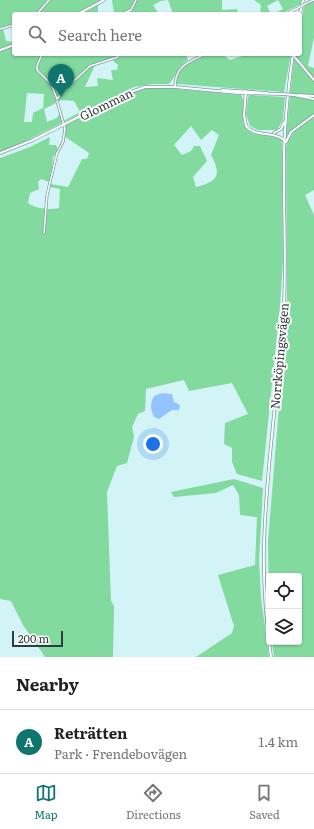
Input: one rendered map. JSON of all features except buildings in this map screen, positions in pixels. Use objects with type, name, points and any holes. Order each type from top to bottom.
[{"type":"main road","points":[[82,12],[104,0]]},
{"type":"main road","points":[[300,12],[302,0]]},
{"type":"main road","points":[[0,50],[12,46]]},
{"type":"main road","name":"Norrköpingsvägen","points":[[270,657],[265,603],[264,546],[266,497],[284,306],[285,141],[293,56]]},
{"type":"main road","points":[[295,56],[314,80]]},
{"type":"main road","name":"Glomman","points":[[0,154],[134,90],[151,86],[314,97]]},
{"type":"main road","points":[[246,93],[244,119],[246,126],[254,132],[273,134],[285,141]]},
{"type":"main road","points":[[285,145],[291,132],[314,115]]},
{"type":"main road","points":[[273,134],[281,129],[286,118]]},
{"type":"street","points":[[39,12],[49,0]]},
{"type":"street","points":[[126,12],[131,10],[136,0]]},
{"type":"street","points":[[290,12],[314,0]]},
{"type":"street","points":[[0,29],[12,26]]},
{"type":"street","points":[[41,56],[37,70],[52,84],[64,124],[63,142],[57,153],[46,198],[44,233]]},
{"type":"street","points":[[57,100],[64,90],[90,66],[118,56]]},
{"type":"street","points":[[175,87],[175,79],[179,70],[185,64],[201,56]]},
{"type":"green space","points":[[0,0],[102,0],[81,12],[12,12],[12,25],[0,28]]},
{"type":"green space","points":[[107,0],[98,5],[98,12],[83,12]]},
{"type":"green space","points":[[112,0],[168,0],[161,1],[153,5],[158,12],[114,12]]},
{"type":"green space","points":[[168,0],[222,0],[222,10],[237,9],[238,12],[172,12]]},
{"type":"green space","points":[[254,0],[278,0],[267,6],[270,12],[260,12],[261,5]]},
{"type":"green space","points":[[278,0],[301,0],[301,4],[285,12],[277,12],[283,9]]},
{"type":"green space","points":[[314,1],[314,37],[308,66],[314,68],[314,80],[303,64],[295,57],[302,56],[302,18],[304,6]]},
{"type":"green space","points":[[3,28],[6,41],[12,42],[12,46],[0,50],[0,29]]},
{"type":"green space","points":[[12,47],[12,56],[187,56],[188,60],[181,66],[169,84],[152,84],[134,87],[26,141],[0,152],[0,52]],"holes":[[[111,59],[118,65],[117,70],[111,70],[113,80],[97,78],[98,86],[85,87],[96,63]],[[27,93],[44,94],[43,108],[33,113],[32,122],[24,122]],[[62,100],[74,101],[80,112],[63,121],[60,112],[57,118],[47,122],[44,109]]]},
{"type":"green space","points":[[203,56],[225,56],[230,60],[242,56],[291,56],[284,92],[177,84],[177,78],[182,68]]},
{"type":"green space","points":[[294,59],[302,65],[314,82],[314,95],[290,94]]},
{"type":"green space","points":[[155,87],[241,95],[244,104],[243,118],[245,127],[253,133],[274,136],[282,140],[283,260],[280,306],[262,481],[237,474],[232,462],[232,448],[224,444],[225,423],[248,414],[232,383],[189,391],[184,380],[146,389],[145,411],[138,414],[132,427],[134,437],[127,463],[117,466],[107,492],[111,601],[114,606],[113,657],[45,657],[23,625],[11,601],[0,599],[0,158],[30,147],[50,137],[49,145],[56,145],[58,150],[53,157],[51,184],[68,187],[82,159],[87,159],[89,153],[64,136],[66,124],[109,102],[143,89]],"holes":[[[191,126],[201,140],[212,130],[219,135],[211,155],[216,168],[216,177],[209,183],[196,187],[193,177],[207,161],[200,146],[194,146],[191,151],[182,155],[174,145]],[[41,179],[49,182],[50,187],[60,189],[59,208],[51,209],[35,207],[28,203],[30,193],[39,189],[38,182]]]},
{"type":"green space","points":[[250,95],[285,97],[283,120],[277,130],[258,130],[250,126],[246,114],[248,97]]},
{"type":"green space","points":[[290,96],[314,99],[314,114],[286,136]]},
{"type":"green space","points":[[314,117],[314,190],[305,195],[314,215],[314,657],[274,657],[272,645],[302,645],[302,573],[269,573],[268,542],[287,308],[286,148],[290,137]]},
{"type":"green space","points":[[234,479],[263,488],[259,560],[261,598],[266,645],[267,645],[269,657],[196,657],[232,633],[234,626],[218,575],[255,565],[257,517],[240,515],[239,495],[233,485],[216,493],[174,497],[171,492]]},
{"type":"water","points":[[162,393],[172,394],[174,402],[180,405],[179,410],[172,410],[159,419],[154,417],[151,404],[154,396]]},
{"type":"place","name":"Reträtten","points":[[61,97]]}]
